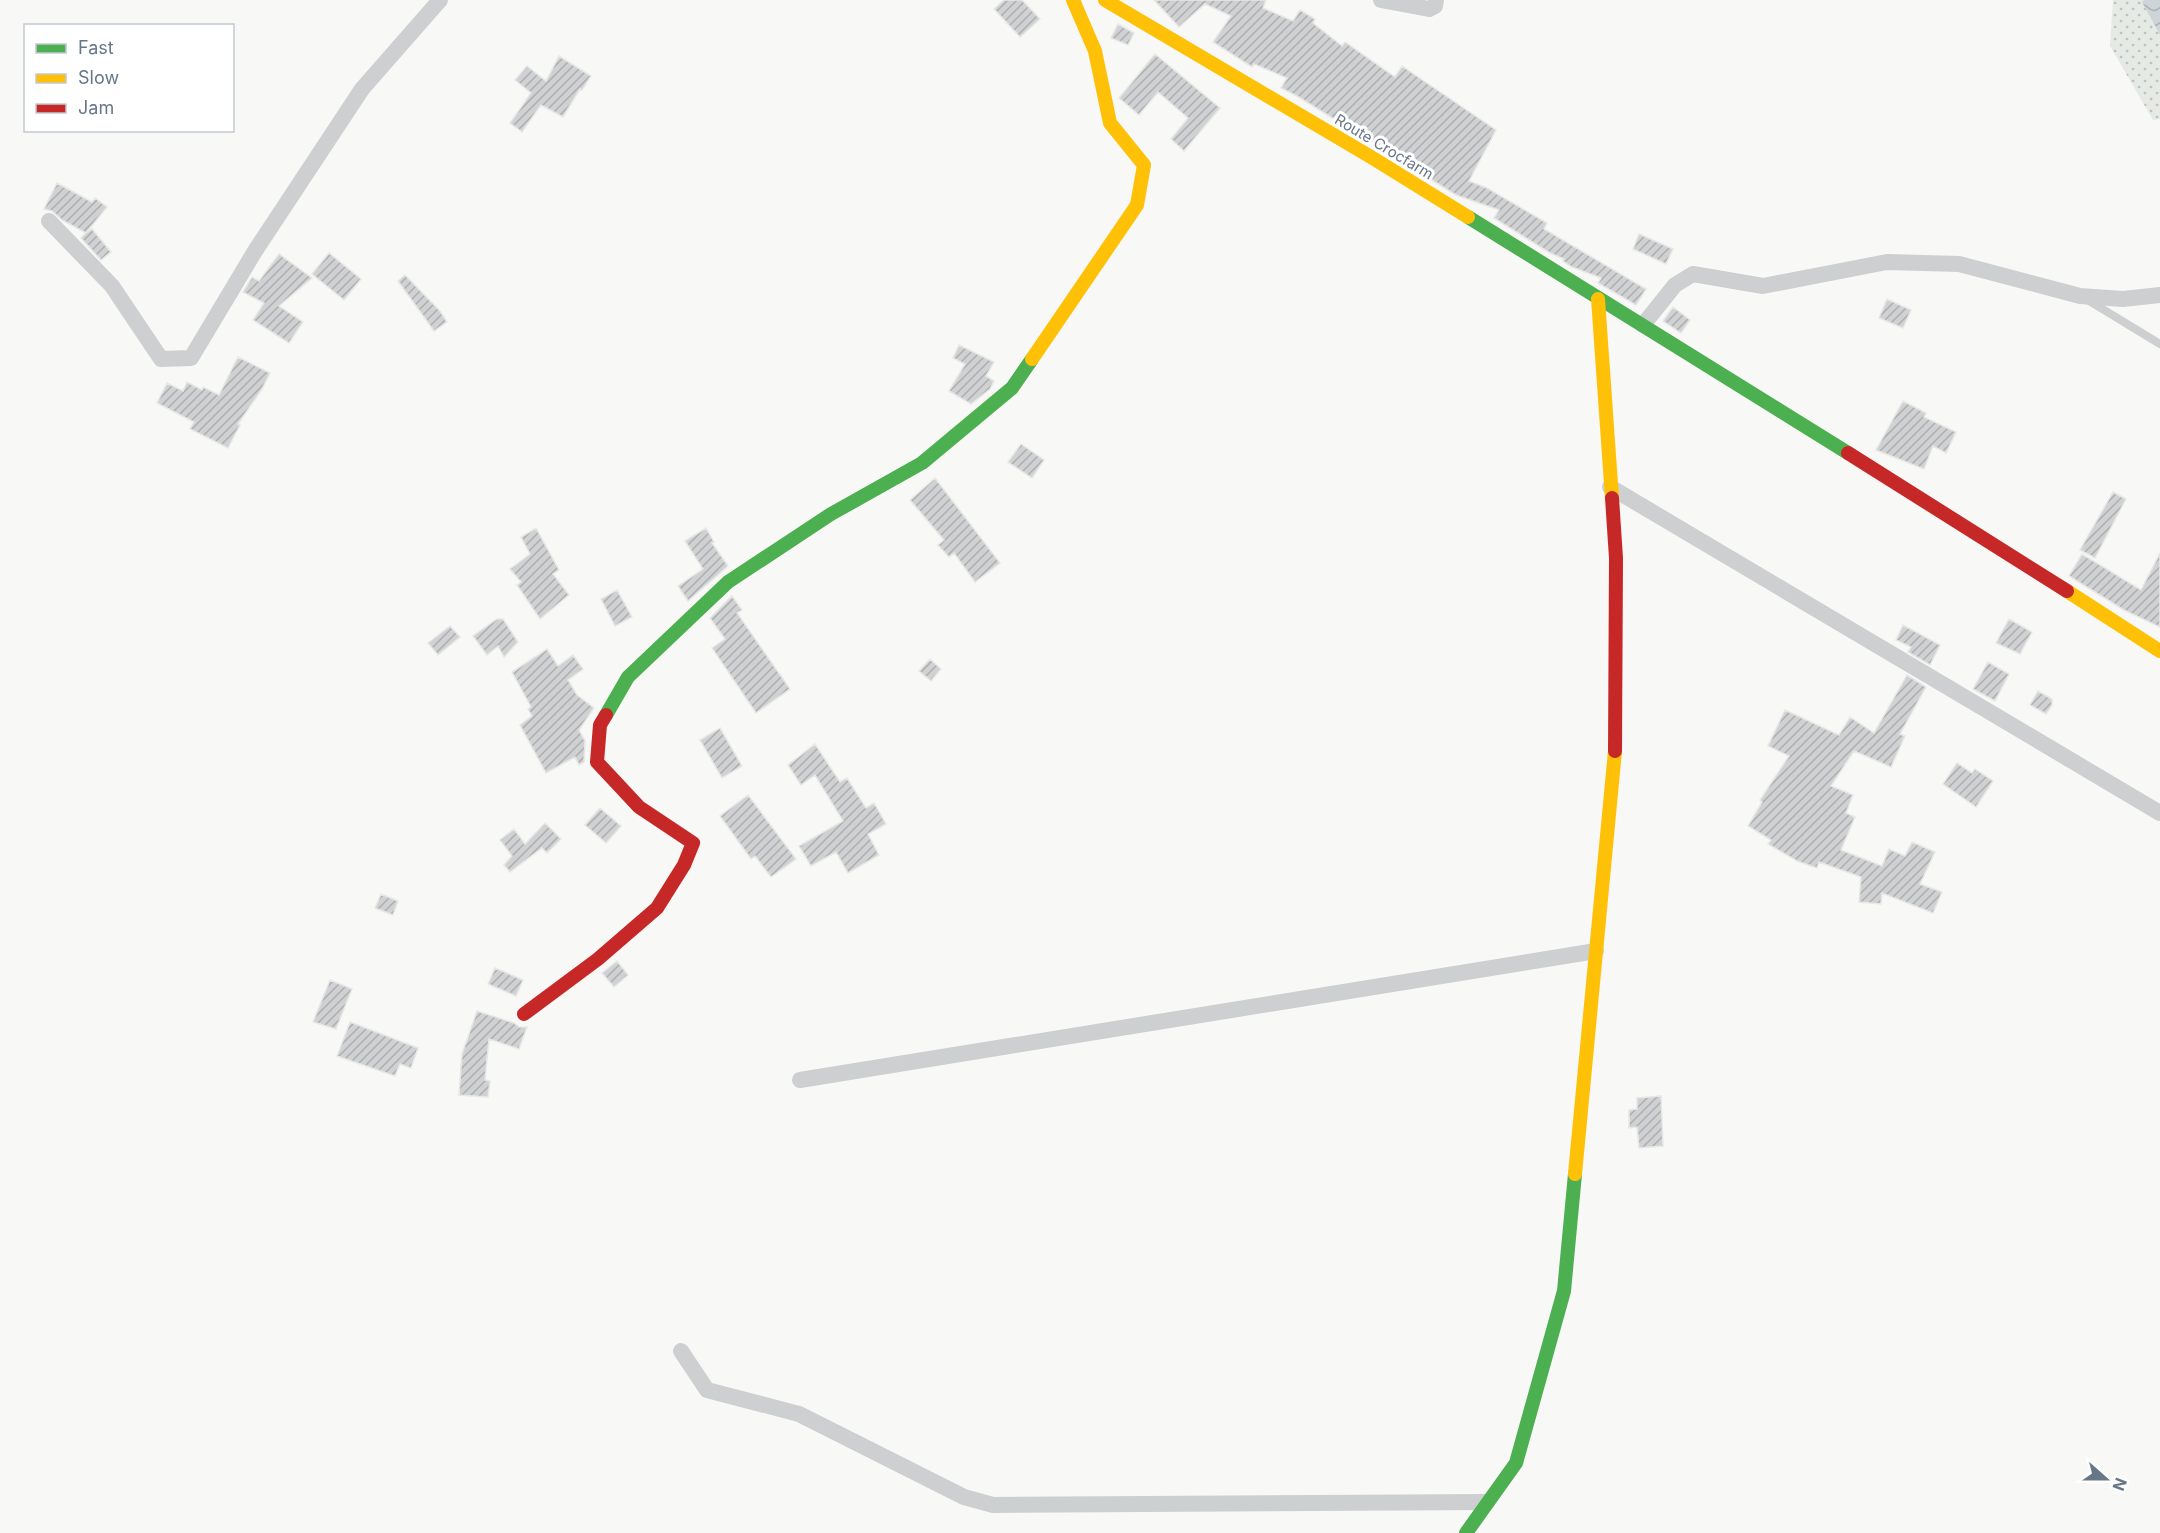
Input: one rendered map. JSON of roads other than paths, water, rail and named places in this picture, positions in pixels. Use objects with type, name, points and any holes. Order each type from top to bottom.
[{"type":"street","points":[[49,221],[112,286],[160,359],[192,358],[255,251],[362,89],[440,0]]},
{"type":"street","points":[[524,1014],[598,960],[657,908],[684,865],[693,843],[639,807],[597,762],[600,725],[628,677],[728,582],[831,514],[922,463],[1012,387],[1137,206],[1144,165],[1110,123],[1095,51],[1073,0]]},
{"type":"street","name":"Route Crocfarm","points":[[1106,0],[1371,157],[2007,552],[2160,651]]},
{"type":"street","points":[[1381,0],[1429,9],[1435,6],[1436,0]]},
{"type":"street","points":[[1643,325],[1675,285],[1693,274],[1763,286],[1887,262],[1959,264],[2080,296],[2123,298],[2160,296]]},
{"type":"street","points":[[1466,1533],[1516,1463],[1564,1291],[1616,756],[1616,558],[1598,299]]},
{"type":"street","points":[[1610,488],[2160,813]]},
{"type":"street","points":[[800,1080],[1596,951]]},
{"type":"street","points":[[681,1351],[707,1390],[799,1414],[964,1497],[993,1505],[1487,1502]]},
{"type":"lane","points":[[2080,296],[2160,344]]},
{"type":"water","points":[[2160,0],[2160,35],[2142,2]]}]
